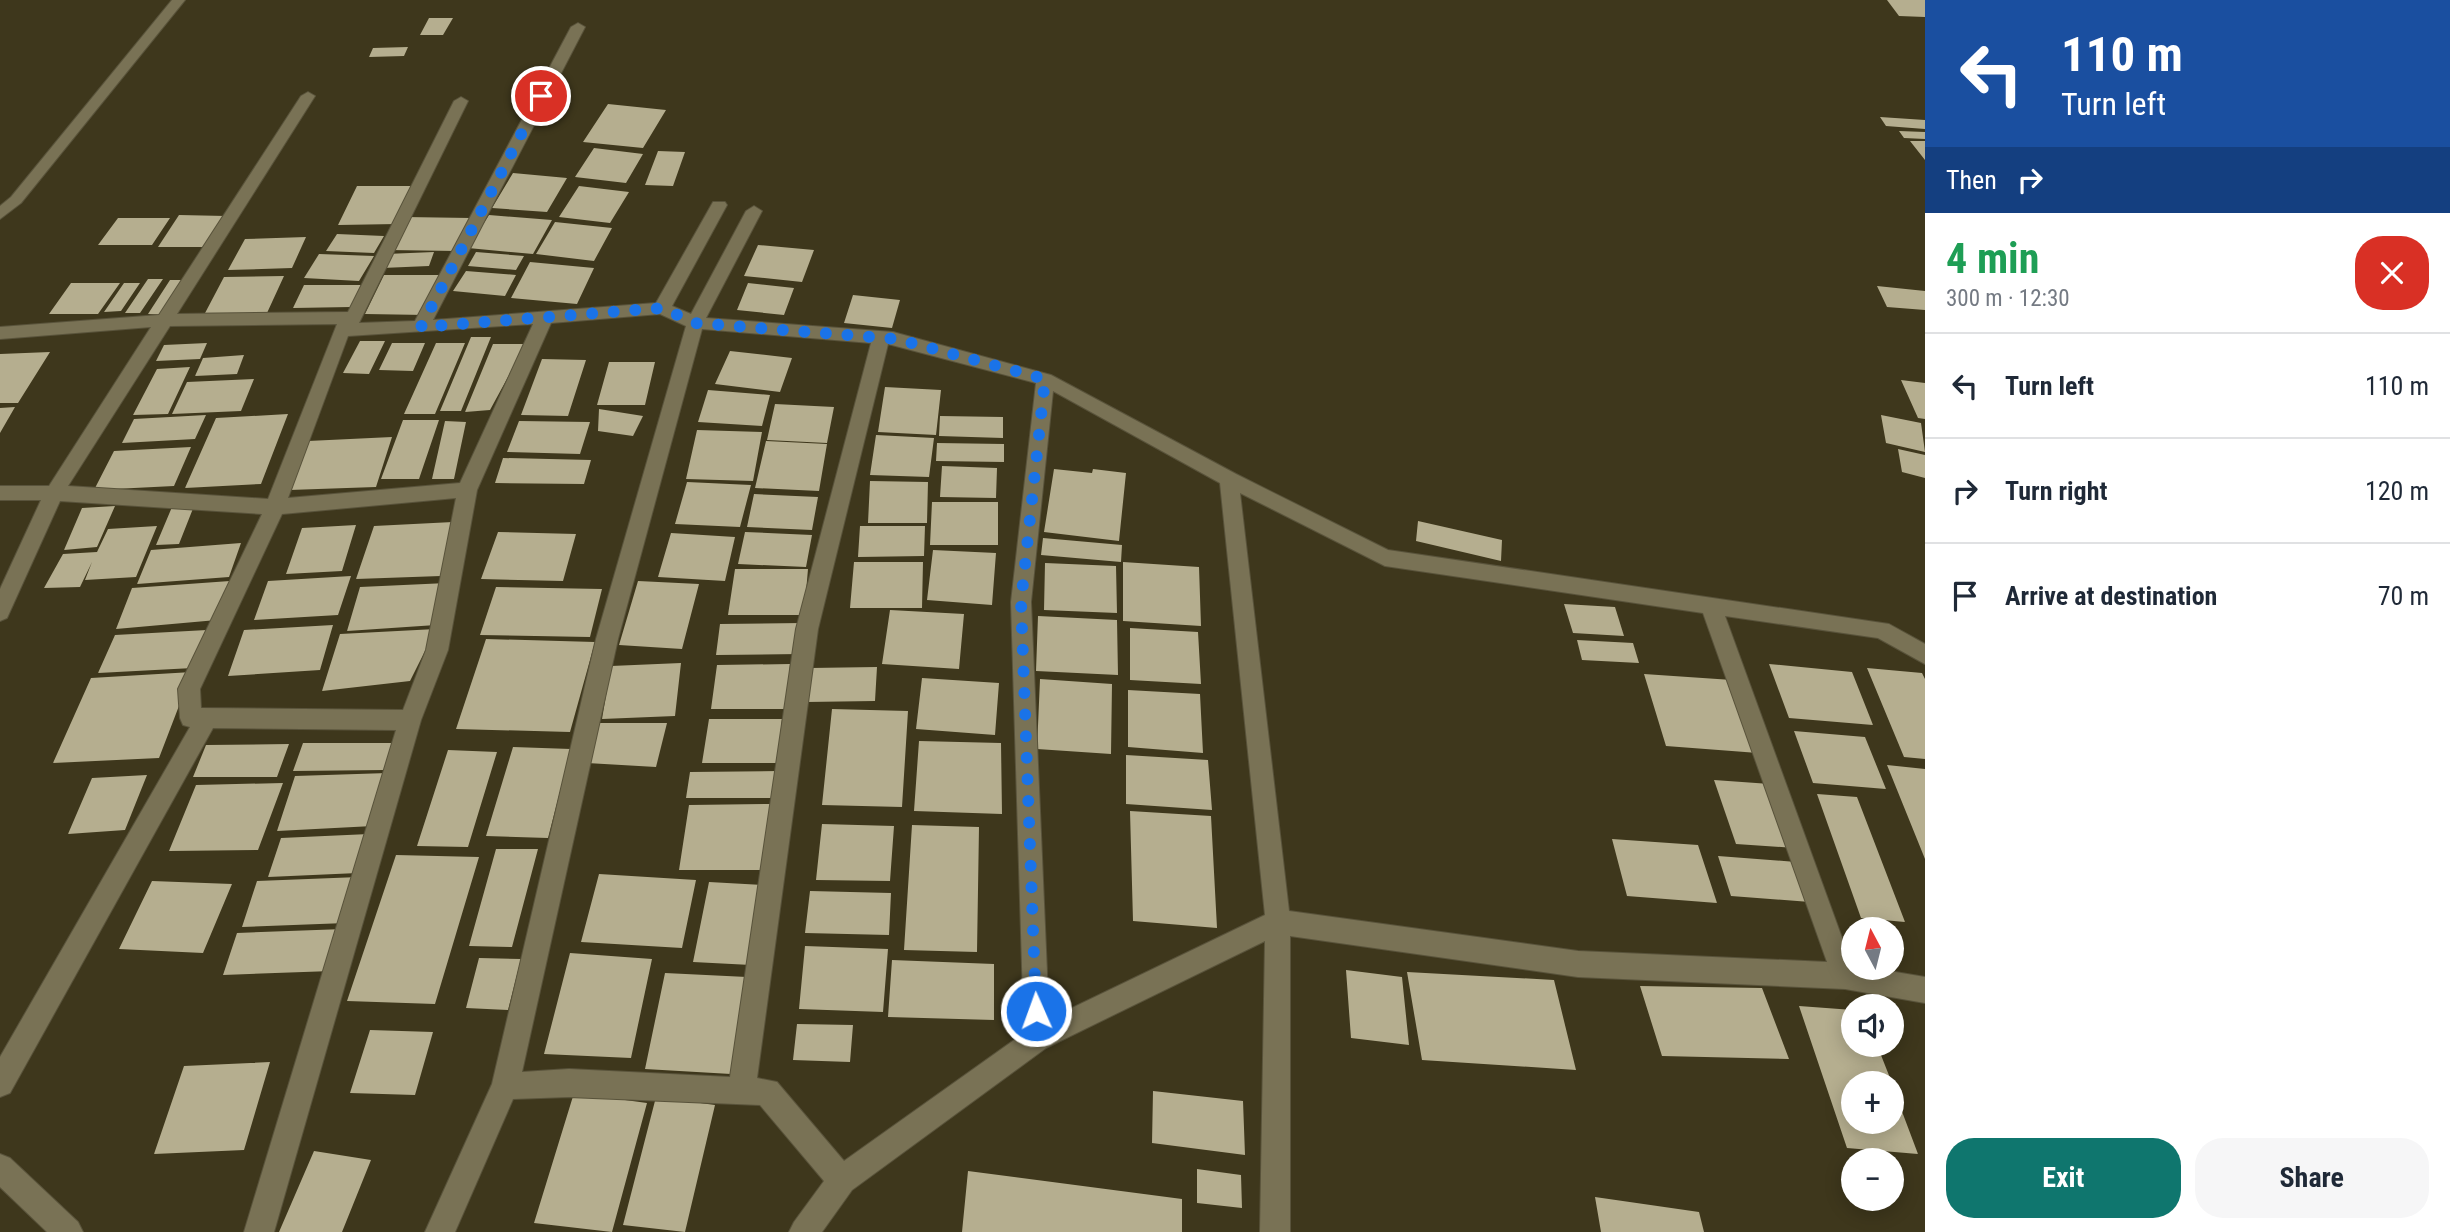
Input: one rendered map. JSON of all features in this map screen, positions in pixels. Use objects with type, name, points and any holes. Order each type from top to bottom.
[{"type":"street","points":[[0,214],[16,200],[179,0]]},
{"type":"street","points":[[421,327],[578,27]]},
{"type":"street","points":[[0,612],[54,493],[308,96]]},
{"type":"street","points":[[191,718],[189,690],[275,507],[347,324],[461,101]]},
{"type":"street","points":[[662,308],[719,205]]},
{"type":"street","points":[[440,1232],[505,1086],[607,639],[695,323],[754,211]]},
{"type":"street","points":[[0,333],[166,320],[421,327],[662,308],[695,323],[897,339],[1045,379],[1229,479],[1385,558],[1882,630],[1925,655]]},
{"type":"street","points":[[259,1232],[410,720],[437,650],[467,490],[544,318]]},
{"type":"street","points":[[842,1180],[767,1092],[742,1090],[807,629],[881,338],[897,339]]},
{"type":"street","points":[[1037,1038],[1021,602],[1045,379]]},
{"type":"street","points":[[1229,479],[1278,922],[1275,1232]]},
{"type":"street","points":[[0,493],[54,493],[275,507],[467,490]]},
{"type":"street","points":[[1710,604],[1841,965]]},
{"type":"street","points":[[191,718],[410,720]]},
{"type":"street","points":[[0,1083],[206,720],[191,718]]},
{"type":"street","points":[[804,1232],[842,1180],[1037,1038],[1278,922],[1578,964],[1841,976]]},
{"type":"street","points":[[1868,980],[1925,990]]},
{"type":"street","points":[[505,1086],[569,1083],[767,1092]]},
{"type":"street","points":[[0,1168],[68,1232]]},
{"type":"building","points":[[1887,0],[1925,0],[1925,17],[1899,16]]},
{"type":"building","points":[[429,18],[453,18],[443,35],[420,35]]},
{"type":"building","points":[[408,47],[404,56],[369,57],[373,48]]},
{"type":"building","points":[[608,104],[666,110],[643,148],[583,142]]},
{"type":"building","points":[[1880,117],[1925,120],[1925,129],[1886,126]]},
{"type":"building","points":[[1899,131],[1925,132],[1925,139],[1904,138]]},
{"type":"building","points":[[1910,141],[1925,141],[1925,160]]},
{"type":"building","points":[[594,148],[643,154],[626,183],[575,177]]},
{"type":"building","points":[[658,151],[685,152],[673,186],[645,185]]},
{"type":"building","points":[[513,173],[567,178],[547,212],[492,208]]},
{"type":"building","points":[[357,186],[414,186],[397,224],[338,225]]},
{"type":"building","points":[[579,186],[629,192],[610,223],[559,217]]},
{"type":"building","points":[[179,215],[226,216],[206,247],[158,247]]},
{"type":"building","points":[[489,215],[552,220],[533,254],[468,248]]},
{"type":"building","points":[[405,217],[471,218],[456,251],[389,250]]},
{"type":"building","points":[[118,218],[170,218],[152,245],[98,245]]},
{"type":"building","points":[[555,222],[612,228],[594,261],[536,254]]},
{"type":"building","points":[[337,234],[384,236],[374,253],[326,251]]},
{"type":"building","points":[[306,237],[292,268],[228,270],[245,239]]},
{"type":"building","points":[[758,245],[814,250],[802,282],[744,276]]},
{"type":"building","points":[[434,252],[429,266],[382,268],[386,254]]},
{"type":"building","points":[[476,252],[524,256],[516,270],[468,266]]},
{"type":"building","points":[[319,254],[374,256],[359,281],[304,278]]},
{"type":"building","points":[[530,262],[594,268],[577,304],[511,298]]},
{"type":"building","points":[[466,271],[516,275],[505,296],[453,291]]},
{"type":"building","points":[[384,275],[444,275],[426,315],[365,314]]},
{"type":"building","points":[[284,276],[267,313],[204,315],[224,277]]},
{"type":"building","points":[[148,279],[163,279],[140,313],[125,313]]},
{"type":"building","points":[[170,280],[188,280],[166,315],[148,314]]},
{"type":"building","points":[[71,283],[120,283],[98,314],[49,314]]},
{"type":"building","points":[[124,283],[140,283],[121,311],[104,312]]},
{"type":"building","points":[[748,283],[794,288],[784,315],[737,310]]},
{"type":"building","points":[[304,285],[361,285],[351,307],[293,308]]},
{"type":"building","points":[[1877,286],[1925,291],[1925,310],[1887,307]]},
{"type":"building","points":[[853,295],[900,300],[892,328],[844,323]]},
{"type":"building","points":[[471,337],[491,337],[461,411],[440,411]]},
{"type":"building","points":[[360,341],[385,341],[369,374],[343,373]]},
{"type":"building","points":[[207,343],[200,359],[156,361],[164,345]]},
{"type":"building","points":[[392,343],[425,343],[413,371],[379,370]]},
{"type":"building","points":[[436,343],[465,343],[435,414],[404,414]]},
{"type":"building","points":[[493,344],[526,344],[490,410],[465,412]]},
{"type":"building","points":[[730,351],[792,358],[780,392],[715,384]]},
{"type":"building","points":[[50,352],[18,403],[0,403],[0,354]]},
{"type":"building","points":[[244,355],[237,374],[195,376],[203,358]]},
{"type":"building","points":[[542,359],[586,360],[568,416],[521,415]]},
{"type":"building","points":[[609,362],[655,362],[645,405],[597,405]]},
{"type":"building","points":[[190,367],[168,414],[133,415],[157,369]]},
{"type":"building","points":[[254,379],[241,411],[172,414],[187,382]]},
{"type":"building","points":[[1901,380],[1925,383],[1925,419],[1918,418]]},
{"type":"building","points":[[885,387],[941,390],[936,435],[878,432]]},
{"type":"building","points":[[708,390],[770,395],[762,426],[698,422]]},
{"type":"building","points":[[775,404],[834,407],[827,443],[767,440]]},
{"type":"building","points":[[15,407],[0,433],[0,408]]},
{"type":"building","points":[[599,409],[643,416],[633,436],[598,431]]},
{"type":"building","points":[[288,414],[261,484],[185,488],[216,418]]},
{"type":"building","points":[[206,415],[195,439],[122,443],[134,419]]},
{"type":"building","points":[[1881,415],[1921,423],[1925,452],[1886,443]]},
{"type":"building","points":[[940,416],[1003,417],[1003,438],[939,436]]},
{"type":"building","points":[[403,420],[439,420],[419,479],[381,479]]},
{"type":"building","points":[[445,421],[466,422],[454,479],[432,479]]},
{"type":"building","points":[[519,421],[590,422],[580,454],[507,452]]},
{"type":"building","points":[[697,430],[762,432],[753,481],[686,479]]},
{"type":"building","points":[[876,435],[934,438],[929,477],[870,475]]},
{"type":"building","points":[[392,437],[376,487],[289,490],[308,441]]},
{"type":"building","points":[[766,441],[827,444],[819,491],[755,488]]},
{"type":"building","points":[[937,443],[1004,444],[1004,462],[936,461]]},
{"type":"building","points":[[191,447],[174,486],[94,490],[114,451]]},
{"type":"building","points":[[1898,449],[1925,455],[1925,478],[1902,472]]},
{"type":"building","points":[[503,458],[591,460],[584,484],[495,483]]},
{"type":"building","points":[[942,466],[997,468],[996,498],[940,497]]},
{"type":"building","points":[[1054,469],[1092,473],[1093,469],[1126,473],[1119,541],[1044,532]]},
{"type":"building","points":[[870,481],[928,482],[927,523],[868,523]]},
{"type":"building","points":[[687,482],[751,485],[740,527],[675,524]]},
{"type":"building","points":[[754,494],[818,497],[812,530],[747,527]]},
{"type":"building","points":[[932,502],[998,502],[998,545],[930,545]]},
{"type":"building","points":[[115,506],[97,547],[64,550],[82,508]]},
{"type":"building","points":[[194,506],[179,544],[156,545],[172,507]]},
{"type":"building","points":[[1418,521],[1502,540],[1501,561],[1416,541]]},
{"type":"building","points":[[453,522],[441,576],[356,579],[374,526]]},
{"type":"building","points":[[356,525],[342,571],[286,574],[302,528]]},
{"type":"building","points":[[157,526],[136,577],[85,580],[92,562],[80,587],[44,588],[63,554],[97,552],[108,529]]},
{"type":"building","points":[[860,526],[925,526],[924,556],[858,557]]},
{"type":"building","points":[[498,532],[576,534],[563,581],[481,579]]},
{"type":"building","points":[[745,532],[812,535],[806,567],[738,564]]},
{"type":"building","points":[[671,533],[735,537],[725,581],[658,577]]},
{"type":"building","points":[[1043,538],[1122,545],[1121,562],[1041,555]]},
{"type":"building","points":[[241,543],[229,577],[137,584],[151,550]]},
{"type":"building","points":[[933,550],[996,553],[992,605],[927,600]]},
{"type":"building","points":[[854,562],[923,562],[922,608],[850,608]]},
{"type":"building","points":[[1123,562],[1199,567],[1201,626],[1123,621]]},
{"type":"building","points":[[1045,563],[1116,566],[1117,613],[1044,610]]},
{"type":"building","points":[[735,569],[808,569],[804,615],[728,615]]},
{"type":"building","points":[[351,576],[338,615],[254,620],[268,581]]},
{"type":"building","points":[[230,581],[217,620],[116,629],[132,588]]},
{"type":"building","points":[[638,581],[699,584],[682,649],[619,645]]},
{"type":"building","points":[[447,583],[436,625],[347,631],[360,587]]},
{"type":"building","points":[[496,587],[602,589],[590,637],[480,635]]},
{"type":"building","points":[[1564,604],[1615,607],[1624,636],[1573,633]]},
{"type":"building","points":[[890,610],[964,614],[959,669],[882,664]]},
{"type":"building","points":[[1038,616],[1117,620],[1118,675],[1036,671]]},
{"type":"building","points":[[803,623],[800,654],[716,655],[720,624]]},
{"type":"building","points":[[333,625],[320,670],[228,676],[244,630]]},
{"type":"building","points":[[1130,628],[1198,632],[1201,684],[1130,680]]},
{"type":"building","points":[[436,629],[410,681],[322,691],[340,634]]},
{"type":"building","points":[[207,630],[193,668],[98,673],[115,635]]},
{"type":"building","points":[[486,639],[595,642],[570,732],[456,729]]},
{"type":"building","points":[[1577,640],[1633,643],[1639,663],[1582,660]]},
{"type":"building","points":[[681,663],[675,716],[602,719],[611,666]]},
{"type":"building","points":[[790,664],[786,709],[711,709],[717,665]]},
{"type":"building","points":[[1769,664],[1852,672],[1873,725],[1789,718]]},
{"type":"building","points":[[877,667],[875,701],[806,702],[810,668]]},
{"type":"building","points":[[1867,668],[1922,673],[1925,679],[1925,759],[1904,757]]},
{"type":"building","points":[[192,672],[159,758],[53,763],[91,678]]},
{"type":"building","points":[[1644,674],[1732,680],[1758,753],[1666,746]]},
{"type":"building","points":[[922,678],[999,683],[995,735],[916,729]]},
{"type":"building","points":[[1040,679],[1112,684],[1111,754],[1037,749]]},
{"type":"building","points":[[1128,690],[1200,694],[1203,753],[1128,747]]},
{"type":"building","points":[[832,709],[908,711],[902,807],[822,805]]},
{"type":"building","points":[[709,719],[782,719],[777,763],[702,763]]},
{"type":"building","points":[[597,723],[667,723],[656,767],[587,763]]},
{"type":"building","points":[[1794,731],[1865,737],[1886,789],[1813,783]]},
{"type":"building","points":[[919,741],[1001,743],[1002,814],[914,811]]},
{"type":"building","points":[[303,743],[394,743],[385,770],[293,771]]},
{"type":"building","points":[[289,744],[277,777],[193,777],[206,745]]},
{"type":"building","points":[[513,747],[571,749],[548,838],[486,836]]},
{"type":"building","points":[[448,750],[497,752],[468,847],[417,846]]},
{"type":"building","points":[[1126,755],[1208,760],[1212,810],[1126,804]]},
{"type":"building","points":[[1887,765],[1925,769],[1925,859]]},
{"type":"building","points":[[779,771],[775,798],[686,798],[690,772]]},
{"type":"building","points":[[388,773],[373,826],[277,831],[295,776]]},
{"type":"building","points":[[147,775],[125,830],[68,834],[92,778]]},
{"type":"building","points":[[1714,780],[1770,784],[1795,848],[1736,844]]},
{"type":"building","points":[[283,783],[258,850],[169,851],[196,785]]},
{"type":"building","points":[[1817,794],[1857,797],[1903,917],[1861,917]]},
{"type":"building","points":[[771,804],[763,870],[679,870],[689,805]]},
{"type":"building","points":[[1130,811],[1211,816],[1217,928],[1133,921]]},
{"type":"building","points":[[822,824],[894,826],[890,881],[816,880]]},
{"type":"building","points":[[912,825],[979,827],[977,952],[904,950]]},
{"type":"building","points":[[369,834],[358,873],[268,877],[281,838]]},
{"type":"building","points":[[1612,839],[1698,845],[1717,903],[1627,896]]},
{"type":"building","points":[[496,849],[538,849],[512,947],[469,946]]},
{"type":"building","points":[[396,855],[479,857],[435,1004],[347,1001]]},
{"type":"building","points":[[1718,856],[1796,862],[1810,902],[1731,896]]},
{"type":"building","points":[[599,874],[696,880],[682,948],[581,942]]},
{"type":"building","points":[[359,877],[346,923],[242,927],[257,881]]},
{"type":"building","points":[[152,881],[232,884],[203,953],[119,949]]},
{"type":"building","points":[[709,882],[763,885],[751,965],[693,962]]},
{"type":"building","points":[[810,891],[891,893],[889,935],[805,933]]},
{"type":"building","points":[[344,929],[332,971],[223,975],[237,933]]},
{"type":"building","points":[[805,946],[888,949],[883,1012],[799,1009]]},
{"type":"building","points":[[570,953],[652,959],[631,1058],[544,1054]]},
{"type":"building","points":[[479,958],[521,959],[508,1010],[466,1008]]},
{"type":"building","points":[[892,960],[994,964],[994,1020],[888,1017]]},
{"type":"building","points":[[1346,970],[1402,977],[1409,1045],[1351,1038]]},
{"type":"building","points":[[1407,972],[1554,980],[1576,1070],[1422,1060]]},
{"type":"building","points":[[665,973],[747,977],[731,1074],[645,1069]]},
{"type":"building","points":[[1640,986],[1762,988],[1789,1059],[1662,1056]]},
{"type":"building","points":[[1799,1006],[1841,1009],[1841,1057],[1882,1057],[1887,1071],[1841,1071],[1841,1130]]},
{"type":"building","points":[[797,1024],[853,1025],[850,1062],[793,1060]]},
{"type":"building","points":[[370,1030],[433,1032],[415,1095],[350,1093]]},
{"type":"building","points":[[270,1062],[244,1150],[154,1154],[184,1066]]},
{"type":"building","points":[[1153,1091],[1243,1101],[1245,1155],[1152,1143]]},
{"type":"building","points":[[574,1093],[647,1103],[612,1232],[534,1223]]},
{"type":"building","points":[[656,1097],[715,1105],[685,1232],[623,1225]]},
{"type":"building","points":[[1904,1117],[1918,1154],[1904,1153],[1904,1148],[1847,1148],[1842,1134],[1904,1134]]},
{"type":"building","points":[[314,1151],[371,1160],[342,1232],[279,1232]]},
{"type":"building","points":[[1197,1169],[1241,1175],[1242,1208],[1197,1203]]},
{"type":"building","points":[[968,1171],[1182,1199],[1182,1232],[962,1232]]},
{"type":"building","points":[[1595,1197],[1699,1212],[1704,1232],[1601,1232]]},
{"type":"route","points":[[541,96],[421,327],[662,308],[695,323],[897,339],[1045,379],[1021,602],[1036,1011]]}]
